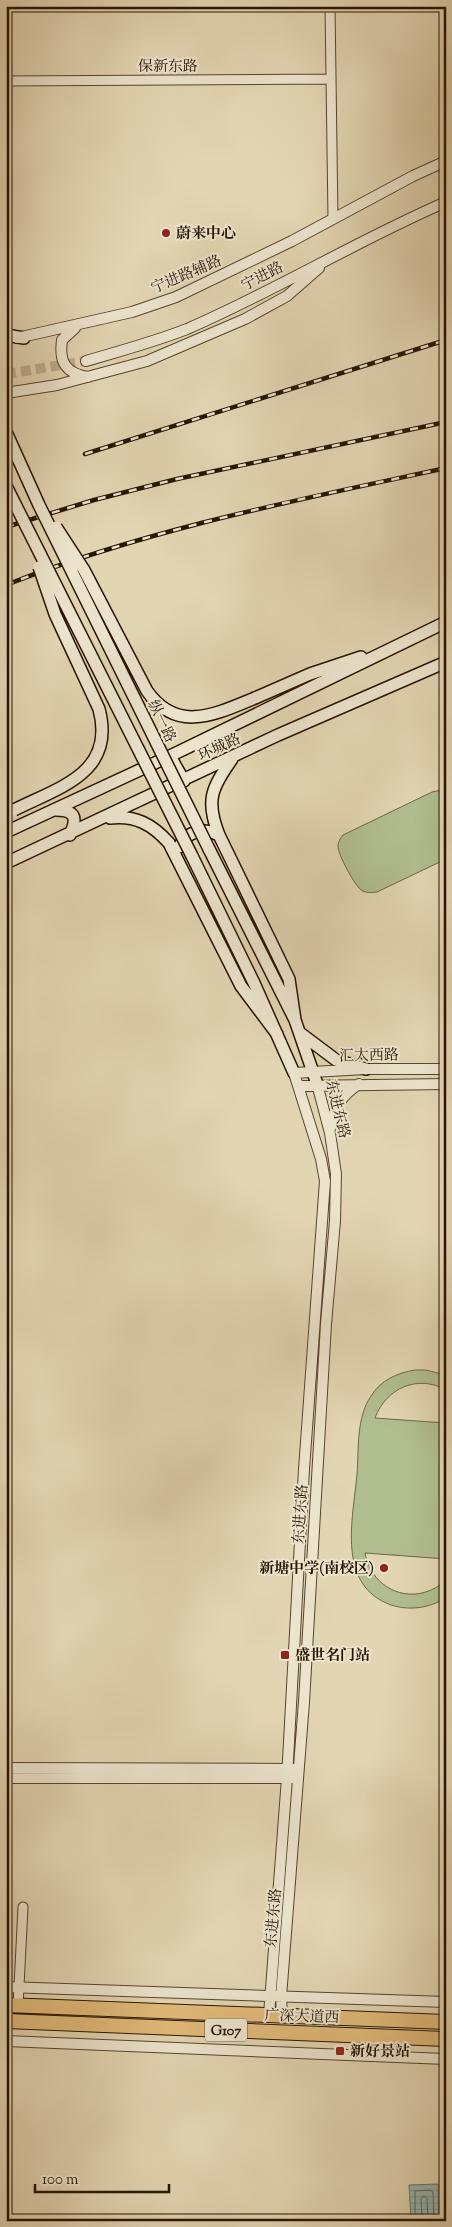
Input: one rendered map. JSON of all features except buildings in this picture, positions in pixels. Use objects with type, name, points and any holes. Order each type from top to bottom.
[{"type":"highway","name":"广深大道西","points":[[12,2005],[446,2022]]},
{"type":"highway","name":"广深大道西","points":[[6,2022],[446,2039]]},
{"type":"main road","points":[[6,336],[24,338]]},
{"type":"main road","name":"纵一路","points":[[6,432],[39,505],[295,1020]]},
{"type":"main road","points":[[6,486],[192,856],[277,1034]]},
{"type":"main road","points":[[39,505],[78,558],[148,691],[160,706],[178,716],[200,717],[212,715],[331,666],[389,650]]},
{"type":"main road","points":[[10,812],[86,772],[100,752],[103,731],[99,709],[55,614],[26,528]]},
{"type":"main road","name":"环城路","points":[[6,832],[170,756],[446,622]]},
{"type":"main road","name":"环城路","points":[[6,863],[233,758],[278,735],[443,664]]},
{"type":"main road","points":[[170,756],[184,781]]},
{"type":"main road","points":[[233,758],[218,779],[211,796],[212,815],[219,835],[289,979],[295,1020]]},
{"type":"main road","points":[[55,810],[66,810],[71,813],[74,818],[74,825],[70,834]]},
{"type":"main road","points":[[101,819],[126,817],[149,824],[162,835],[176,856],[241,986],[277,1034]]},
{"type":"main road","points":[[176,856],[182,842],[189,835],[204,830],[219,835]]},
{"type":"main road","name":"东进东路","points":[[295,1020],[317,1084]]},
{"type":"main road","points":[[300,1033],[336,1060],[366,1069]]},
{"type":"main road","name":"东进东路","points":[[277,1034],[294,1073]]},
{"type":"street","points":[[330,6],[333,219]]},
{"type":"street","name":"保新东路","points":[[6,81],[330,78]]},
{"type":"street","name":"宁进路辅路","points":[[6,339],[24,338],[78,326],[132,312],[176,297],[229,273],[412,176],[446,161]]},
{"type":"street","name":"宁进路","points":[[86,361],[185,329],[233,308],[446,202]]},
{"type":"street","points":[[6,393],[57,386],[147,361],[245,320],[287,296],[328,260]]},
{"type":"street","points":[[78,326],[62,340],[61,360],[68,369],[78,375],[91,377]]},
{"type":"street","name":"汇太西路","points":[[294,1073],[366,1069],[446,1069]]},
{"type":"street","name":"东进东路","points":[[275,2015],[306,1440],[325,1181],[321,1159],[294,1073]]},
{"type":"street","name":"汇太西路","points":[[299,1086],[317,1084],[446,1084]]},
{"type":"street","name":"东进东路","points":[[276,1996],[299,1774],[326,1324],[335,1222],[336,1174],[330,1133],[317,1084]]},
{"type":"street","points":[[330,1133],[335,1108],[345,1094],[360,1084]]},
{"type":"street","points":[[6,1768],[288,1774]]},
{"type":"street","points":[[6,1778],[299,1774]]},
{"type":"street","points":[[12,2005],[19,1988],[23,1907]]},
{"type":"street","points":[[6,1987],[446,2002]]},
{"type":"street","points":[[6,2041],[446,2059]]},
{"type":"green space","points":[[446,789],[446,859],[377,892],[361,890],[354,882],[339,850],[338,843],[343,835],[432,792]]},
{"type":"green space","points":[[415,1370],[426,1370],[446,1375],[446,1390],[425,1383],[404,1387],[387,1399],[375,1418],[446,1423],[446,1559],[365,1553],[369,1567],[376,1578],[397,1592],[409,1594],[422,1593],[446,1580],[446,1598],[419,1608],[405,1608],[391,1605],[374,1595],[362,1582],[355,1567],[351,1530],[359,1434],[366,1405],[375,1390],[385,1382],[396,1375]]},
{"type":"water","points":[[438,2184],[439,2221],[411,2221],[409,2185]]},
{"type":"tunnel","points":[[6,374],[86,361]]},
{"type":"railway","points":[[85,454],[446,340]]},
{"type":"railway","points":[[6,527],[94,500],[177,479],[446,422]]},
{"type":"railway","points":[[6,585],[60,565],[168,532],[279,504],[446,468]]},
{"type":"place","name":"蔚来中心","points":[[166,233]]},
{"type":"place","name":"新塘中学(南校区)","points":[[384,1568]]},
{"type":"place","name":"盛世名门站","points":[[285,1655]]},
{"type":"place","name":"新好景站","points":[[340,2051]]}]
